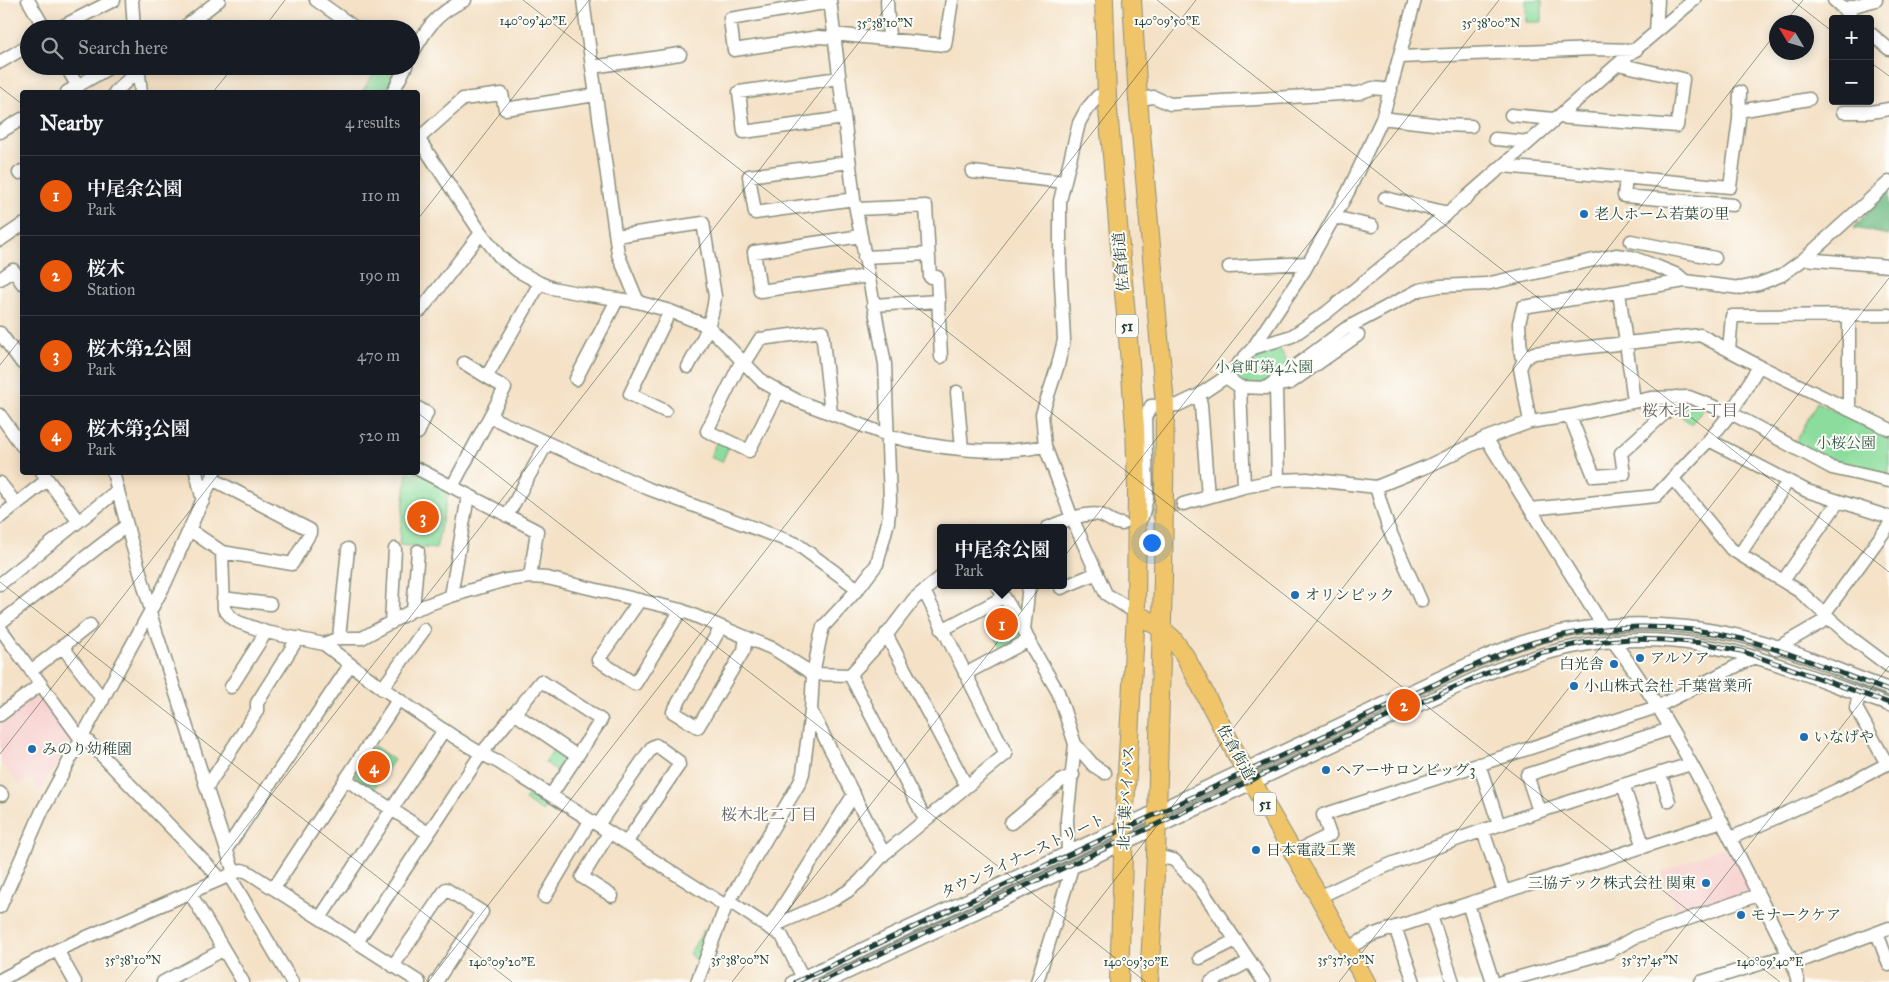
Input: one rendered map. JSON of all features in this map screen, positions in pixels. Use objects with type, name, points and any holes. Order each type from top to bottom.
[{"type":"highway","name":"佐倉街道","points":[[1104,0],[1107,98],[1135,427],[1136,613],[1162,629],[1173,639],[1185,656],[1249,777],[1319,896],[1366,982]]},
{"type":"highway","name":"佐倉街道","points":[[1132,0],[1138,99],[1164,405],[1162,629]]},
{"type":"highway","name":"北千葉バイパス","points":[[1119,982],[1124,835],[1136,613]]},
{"type":"highway","name":"北千葉バイパス","points":[[1149,982],[1156,856],[1162,629]]},
{"type":"street","points":[[28,0],[40,20]]},
{"type":"street","points":[[75,20],[114,0]]},
{"type":"street","points":[[132,0],[133,20]]},
{"type":"street","points":[[190,20],[203,5],[219,0]]},
{"type":"street","points":[[316,0],[344,20]]},
{"type":"street","points":[[420,39],[445,4],[465,0]]},
{"type":"street","points":[[583,0],[618,254],[638,302]]},
{"type":"street","points":[[888,0],[889,38]]},
{"type":"street","points":[[697,982],[727,903],[800,782],[804,772],[813,674],[820,639],[824,628],[877,564],[888,522],[890,500],[885,364],[855,204],[849,162],[844,118],[839,78],[834,36],[830,1],[730,19],[734,50],[834,36],[889,38],[945,45],[952,0]]},
{"type":"street","points":[[1136,539],[1147,498],[1145,418],[1151,406],[1178,405],[1199,395],[1226,377],[1253,348],[1308,263],[1334,217],[1382,120],[1401,57],[1415,0]]},
{"type":"street","points":[[1656,32],[1658,0]]},
{"type":"street","points":[[1253,348],[1292,336],[1326,313],[1448,213],[1694,0]]},
{"type":"street","points":[[1839,4],[1876,0]]},
{"type":"street","points":[[1839,4],[1850,15]]},
{"type":"street","points":[[1874,36],[1889,49]]},
{"type":"street","points":[[1401,57],[1594,48],[1636,50]]},
{"type":"street","points":[[0,62],[20,50]]},
{"type":"street","points":[[592,68],[680,54]]},
{"type":"street","points":[[1511,115],[1677,126],[1683,79],[1618,64]]},
{"type":"street","points":[[68,75],[72,90],[97,75]]},
{"type":"street","points":[[117,90],[133,75]]},
{"type":"street","points":[[140,75],[141,90]]},
{"type":"street","points":[[394,90],[400,75]]},
{"type":"street","points":[[839,78],[738,92],[744,132],[844,118]]},
{"type":"street","points":[[1138,99],[1154,97],[1170,104],[1359,93],[1373,88],[1391,90]]},
{"type":"street","points":[[1503,166],[1730,188],[1740,92]]},
{"type":"street","points":[[420,137],[463,99],[502,94],[505,109],[595,95]]},
{"type":"street","points":[[1107,98],[1098,96],[1082,116],[1060,201],[1064,340],[1058,366],[1042,414],[1046,446],[1072,518],[1106,594],[1136,613]]},
{"type":"street","points":[[1739,111],[1809,99]]},
{"type":"street","points":[[1843,112],[1871,112],[1889,109]]},
{"type":"street","points":[[0,132],[20,119]]},
{"type":"street","points":[[1382,120],[1390,119],[1442,125],[1471,126]]},
{"type":"street","points":[[1496,139],[1529,142]]},
{"type":"street","points":[[420,142],[481,233],[500,257],[518,271],[540,283],[566,291],[638,302],[670,311],[708,326],[763,382],[779,392],[887,435],[962,449],[1012,451],[1046,446]]},
{"type":"street","points":[[849,162],[749,176],[755,213],[855,204],[926,206],[930,277],[936,277],[939,301],[941,357]]},
{"type":"street","points":[[972,172],[1065,182]]},
{"type":"street","points":[[1626,178],[1624,196],[1733,204]]},
{"type":"street","points":[[1525,358],[1522,355],[1519,323],[1523,307],[1685,282],[1740,288],[1759,284],[1782,275],[1804,259],[1889,182]]},
{"type":"street","points":[[1384,198],[1448,213]]},
{"type":"street","points":[[1334,217],[1372,226]]},
{"type":"street","points":[[616,236],[703,223],[715,296],[714,307],[708,326],[688,367]]},
{"type":"street","points":[[0,240],[20,226]]},
{"type":"street","points":[[420,310],[481,233]]},
{"type":"street","points":[[862,236],[754,252],[760,291],[868,276]]},
{"type":"street","points":[[1631,242],[1716,258]]},
{"type":"street","points":[[864,257],[928,254]]},
{"type":"street","points":[[1271,388],[1345,330],[1408,295],[1429,287],[1486,284],[1616,255],[1631,257],[1653,265],[1678,275],[1685,282]]},
{"type":"street","points":[[1804,259],[1889,266]]},
{"type":"street","points":[[1229,267],[1308,263]]},
{"type":"street","points":[[0,279],[13,270],[20,280]]},
{"type":"street","points":[[487,376],[540,283]]},
{"type":"street","points":[[1619,292],[1634,402]]},
{"type":"street","points":[[576,379],[617,300]]},
{"type":"street","points":[[874,305],[939,301]]},
{"type":"street","points":[[665,411],[630,394],[670,311]]},
{"type":"street","points":[[1729,350],[1732,316],[1889,315]]},
{"type":"street","points":[[1849,316],[1849,410]]},
{"type":"street","points":[[779,392],[750,451],[707,431],[743,362],[760,339],[822,331],[832,413]]},
{"type":"street","points":[[0,333],[20,360]]},
{"type":"street","points":[[1226,377],[1240,387],[1271,388],[1290,383],[1358,335]]},
{"type":"street","points":[[1530,422],[1520,368],[1525,358],[1534,353],[1700,335],[1889,429]]},
{"type":"street","points":[[452,487],[505,388],[464,363]]},
{"type":"street","points":[[1530,509],[1656,496],[1709,440],[1731,413],[1759,366]]},
{"type":"street","points":[[1240,387],[1244,487]]},
{"type":"street","points":[[1271,388],[1278,480]]},
{"type":"street","points":[[957,392],[962,449]]},
{"type":"street","points":[[1199,395],[1202,405],[1208,497]]},
{"type":"street","points":[[1570,416],[1594,476],[1624,474],[1621,452],[1665,413],[1676,397]]},
{"type":"street","points":[[1183,504],[1244,487],[1278,480],[1307,479],[1376,487],[1428,466],[1486,438],[1530,422],[1570,416],[1651,398],[1676,397],[1689,397],[1731,413],[1832,468],[1889,481]]},
{"type":"street","points":[[420,409],[428,414],[420,429]]},
{"type":"street","points":[[0,415],[19,433]]},
{"type":"street","points":[[490,417],[649,489],[797,544],[858,589]]},
{"type":"street","points":[[1486,438],[1603,626]]},
{"type":"street","points":[[1293,853],[1330,835],[1323,814],[1657,707],[1754,657],[1779,647],[1827,616],[1889,524],[1807,491],[1709,440]]},
{"type":"street","points":[[508,516],[547,443]]},
{"type":"street","points":[[420,470],[537,531],[530,577]]},
{"type":"street","points":[[114,475],[151,611],[227,848],[228,876]]},
{"type":"street","points":[[197,475],[203,501]]},
{"type":"street","points":[[0,517],[44,476],[78,522]]},
{"type":"street","points":[[0,907],[42,811],[81,736],[151,611],[214,476],[310,530],[310,533],[292,564],[222,552],[190,530]]},
{"type":"street","points":[[1673,479],[1731,549],[1799,591],[1889,666]]},
{"type":"street","points":[[1740,554],[1788,481]]},
{"type":"street","points":[[0,483],[16,504]]},
{"type":"street","points":[[1376,487],[1388,527],[1422,601]]},
{"type":"street","points":[[0,584],[118,490]]},
{"type":"street","points":[[451,596],[468,496]]},
{"type":"street","points":[[1783,581],[1838,502]]},
{"type":"street","points":[[1057,524],[1072,518],[1100,515],[1117,524],[1122,524]]},
{"type":"street","points":[[0,623],[127,525]]},
{"type":"street","points":[[339,638],[348,549]]},
{"type":"street","points":[[390,623],[395,549]]},
{"type":"street","points":[[413,610],[418,551]]},
{"type":"street","points":[[222,552],[224,609],[232,618],[266,632],[324,644],[376,682],[382,689],[481,754],[498,762],[626,843],[782,936],[800,980]]},
{"type":"street","points":[[1067,586],[1097,573]]},
{"type":"street","points":[[324,644],[339,638],[362,638],[413,610],[451,596],[506,580],[530,577],[562,581],[681,610],[774,649],[813,674],[850,675]]},
{"type":"street","points":[[850,675],[914,598],[937,580]]},
{"type":"street","points":[[999,589],[1058,692],[1075,744],[1067,819],[1068,852]]},
{"type":"street","points":[[1027,635],[1029,589]]},
{"type":"street","points":[[769,928],[835,899],[848,891],[860,881],[884,854],[1006,754],[924,591]]},
{"type":"street","points":[[942,630],[1004,597]]},
{"type":"street","points":[[223,598],[270,604]]},
{"type":"street","points":[[640,600],[598,660],[635,684],[681,610]]},
{"type":"street","name":"タウンライナーストリート","points":[[1249,777],[1353,718],[1510,647],[1556,633],[1603,626],[1663,624],[1705,628],[1779,647],[1889,689]]},
{"type":"street","points":[[31,671],[90,625]]},
{"type":"street","points":[[0,628],[81,736],[228,876],[292,982]]},
{"type":"street","points":[[721,628],[673,712],[698,727],[744,650],[746,638]]},
{"type":"street","points":[[382,689],[424,630]]},
{"type":"street","points":[[231,687],[266,632]]},
{"type":"street","points":[[886,634],[966,786]]},
{"type":"street","points":[[965,674],[1027,635]]},
{"type":"street","points":[[207,787],[257,711],[257,703],[298,638]]},
{"type":"street","name":"タウンライナーストリート","points":[[827,982],[1072,867],[1124,835],[1249,777],[1482,675],[1516,662],[1561,649],[1613,641],[1666,640],[1703,645],[1754,657],[1889,705]]},
{"type":"street","points":[[1613,641],[1638,674],[1722,821],[1791,959],[1798,982]]},
{"type":"street","points":[[62,646],[102,700]]},
{"type":"street","points":[[227,848],[350,664]]},
{"type":"street","points":[[850,675],[925,819]]},
{"type":"street","points":[[357,942],[481,754],[541,681],[601,720],[551,795]]},
{"type":"street","points":[[0,715],[41,684]]},
{"type":"street","points":[[1731,838],[1837,790],[1888,764],[1856,708],[1859,694]]},
{"type":"street","points":[[274,888],[398,700]]},
{"type":"street","points":[[811,711],[884,854]]},
{"type":"street","points":[[514,712],[577,756]]},
{"type":"street","points":[[1539,811],[1527,775],[1670,729]]},
{"type":"street","points":[[320,918],[444,730]]},
{"type":"street","points":[[545,897],[594,823],[656,744],[678,761],[680,765],[626,843]]},
{"type":"street","points":[[1075,744],[1094,766],[1105,774]]},
{"type":"street","points":[[1479,764],[1499,825]]},
{"type":"street","points":[[1319,896],[1397,862],[1499,825],[1691,764]]},
{"type":"street","points":[[1660,773],[1668,801]]},
{"type":"street","points":[[1011,823],[1062,780],[1073,775]]},
{"type":"street","points":[[345,779],[428,834]]},
{"type":"street","points":[[1623,785],[1644,847]]},
{"type":"street","points":[[769,928],[854,794]]},
{"type":"street","points":[[1348,948],[1372,935],[1395,927],[1722,821]]},
{"type":"street","points":[[1483,831],[1504,892]]},
{"type":"street","points":[[609,832],[582,877],[612,896]]},
{"type":"street","name":"タウンライナーストリート","points":[[800,980],[1068,852],[1124,835]]},
{"type":"street","points":[[1156,856],[1174,860],[1201,889],[1264,982]]},
{"type":"street","points":[[1037,982],[1072,867]]},
{"type":"street","points":[[0,980],[57,950],[242,870],[274,888],[419,982]]},
{"type":"street","points":[[393,966],[446,889],[482,912],[436,982]]},
{"type":"street","points":[[190,893],[243,982]]},
{"type":"street","points":[[1502,982],[1609,952],[1635,937],[1758,895]]},
{"type":"street","points":[[1468,904],[1493,982]]},
{"type":"street","points":[[1431,916],[1453,982]]},
{"type":"street","points":[[1395,927],[1414,982]]},
{"type":"street","points":[[1701,982],[1791,959],[1883,930],[1889,965]]},
{"type":"street","points":[[1200,958],[1236,940]]},
{"type":"street","points":[[57,950],[75,982]]},
{"type":"street","points":[[163,982],[223,950]]},
{"type":"street","points":[[1211,982],[1250,961]]},
{"type":"shaded area","name":"みのり幼稚園","points":[[40,688],[71,737],[40,791],[30,778],[19,785],[0,761],[0,720]]},
{"type":"shaded area","name":"三協テック株式会社 関東","points":[[1720,848],[1732,849],[1752,894],[1677,917],[1662,872]]},
{"type":"green space","points":[[1526,0],[1542,0],[1542,22],[1526,22]]},
{"type":"green space","points":[[372,75],[394,75],[386,90],[363,90]]},
{"type":"green space","points":[[1889,186],[1889,235],[1854,228]]},
{"type":"green space","name":"小倉町第4公園","points":[[1278,346],[1291,366],[1265,386],[1240,386],[1231,376],[1256,352]]},
{"type":"green space","name":"小桜公園","points":[[1817,402],[1874,431],[1889,436],[1889,476],[1837,466],[1795,444]]},
{"type":"green space","points":[[1692,403],[1704,409],[1691,424],[1675,411],[1680,406]]},
{"type":"green space","points":[[717,441],[729,446],[722,462],[710,457]]},
{"type":"green space","points":[[420,473],[449,489],[436,549],[399,545],[407,475],[420,475]]},
{"type":"green space","points":[[1001,602],[1022,636],[1020,640],[1002,650],[982,612]]},
{"type":"green space","points":[[374,746],[394,760],[372,792],[356,782],[355,775]]},
{"type":"green space","points":[[556,746],[568,756],[569,760],[559,773],[545,762]]},
{"type":"green space","points":[[534,787],[551,800],[542,812],[525,800]]},
{"type":"green space","points":[[704,930],[710,933],[699,962],[689,954]]},
{"type":"tunnel","points":[[1134,520],[1183,504]]},
{"type":"railway","points":[[796,982],[1478,664],[1535,642],[1586,631],[1612,628],[1664,627],[1716,633],[1761,644],[1889,691]]},
{"type":"railway","points":[[820,982],[1360,729],[1482,675],[1539,653],[1582,643],[1631,639],[1703,643],[1741,651],[1889,703]]},
{"type":"place","name":"老人ホーム若葉の里","points":[[1584,214]]},
{"type":"place","name":"桜木第2公園","points":[[423,517]]},
{"type":"place","name":"オリンピック","points":[[1295,595]]},
{"type":"place","name":"中尾余公園","points":[[1002,624]]},
{"type":"place","name":"アルソア","points":[[1640,658]]},
{"type":"place","name":"白光舎","points":[[1614,664]]},
{"type":"place","name":"小山株式会社 千葉営業所","points":[[1574,686]]},
{"type":"place","name":"桜木","points":[[1404,705]]},
{"type":"place","name":"いなげや","points":[[1804,737]]},
{"type":"place","name":"みのり幼稚園","points":[[32,749]]},
{"type":"place","name":"桜木第3公園","points":[[374,767]]},
{"type":"place","name":"ヘアーサロンビッグ3","points":[[1326,770]]},
{"type":"place","name":"日本電設工業","points":[[1256,850]]},
{"type":"place","name":"三協テック株式会社 関東","points":[[1706,883]]},
{"type":"place","name":"モナークケア","points":[[1741,915]]},
{"type":"district","name":"桜木北一丁目","points":[[1690,410]]},
{"type":"district","name":"桜木北二丁目","points":[[769,814]]}]
